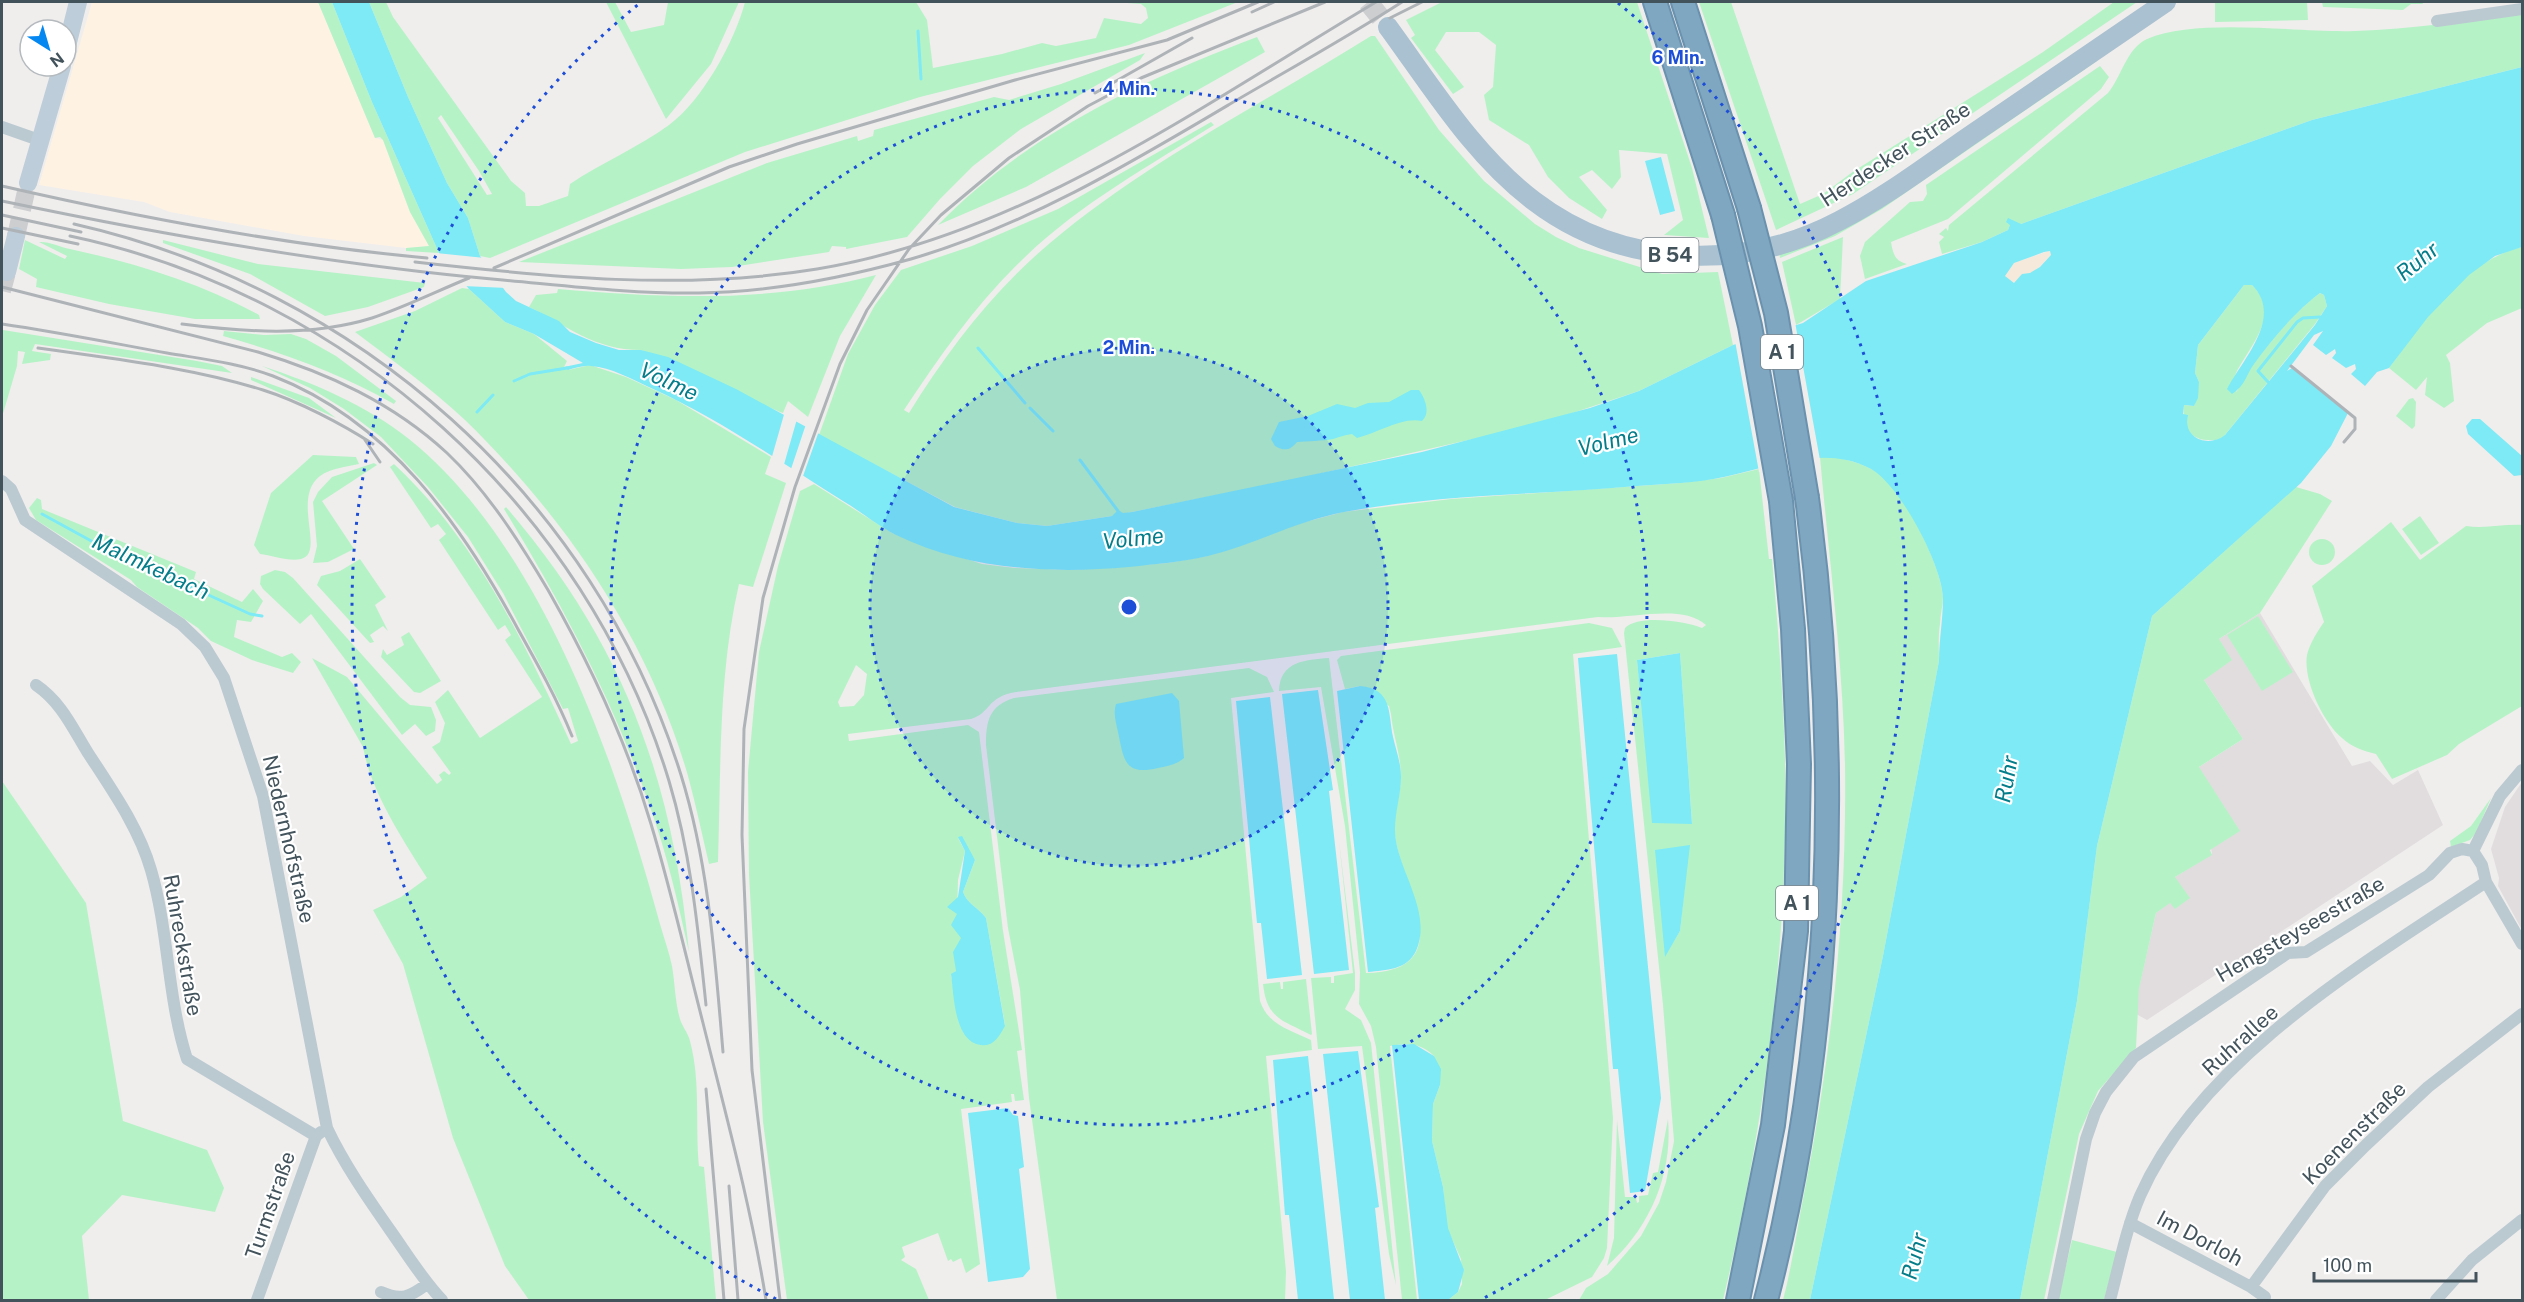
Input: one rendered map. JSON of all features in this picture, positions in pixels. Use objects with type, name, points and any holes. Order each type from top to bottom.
[{"type":"highway","name":"A 1","points":[[1655,2],[1723,215],[1750,326],[1781,501],[1793,629],[1799,764],[1796,931],[1773,1125],[1738,1300]]},
{"type":"highway","name":"A 1","points":[[1683,2],[1714,91],[1749,208],[1776,313],[1807,498],[1822,636],[1827,826],[1823,939],[1813,1038],[1793,1175],[1766,1300]]},
{"type":"main road","points":[[74,18],[78,2]]},
{"type":"main road","name":"Herdecker Straße","points":[[1388,27],[1468,136],[1491,162],[1533,201],[1576,228],[1601,240],[1665,255],[1711,256],[1770,247],[1837,222],[1895,187],[2166,2]]},
{"type":"main road","points":[[28,183],[58,78]]},
{"type":"main road","points":[[7,272],[16,236]]},
{"type":"street","points":[[2437,21],[2523,9]]},
{"type":"street","points":[[2,127],[39,140]]},
{"type":"street","name":"Niedernhofstraße","points":[[2,481],[11,489],[25,520],[181,624],[205,647],[224,678],[263,796],[327,1128],[341,1157],[427,1284],[442,1300]]},
{"type":"street","name":"Ruhreckstraße","points":[[36,685],[60,706],[136,832],[151,869],[175,1023],[186,1059],[316,1136]]},
{"type":"street","points":[[2523,770],[2500,796],[2473,851],[2482,865],[2486,882],[2523,944]]},
{"type":"street","name":"Hengsteyseestraße","points":[[2053,1300],[2089,1130],[2106,1092],[2134,1056],[2288,953],[2306,952],[2429,875],[2450,853],[2462,849],[2473,851]]},
{"type":"street","name":"Ruhrallee","points":[[2110,1300],[2130,1223],[2141,1195],[2162,1157],[2191,1116],[2217,1086],[2254,1050],[2334,985],[2398,938],[2486,882]]},
{"type":"street","name":"Koenenstraße","points":[[2251,1287],[2325,1186],[2428,1087],[2523,1014]]},
{"type":"street","name":"Turmstraße","points":[[257,1300],[316,1136],[327,1128]]},
{"type":"street","points":[[2436,1300],[2472,1260],[2523,1220]]},
{"type":"street","name":"Im Dorloh","points":[[2130,1223],[2251,1287]]},
{"type":"street","points":[[381,1292],[395,1298],[404,1298],[427,1284]]},
{"type":"street","points":[[2251,1287],[2265,1297],[2263,1300]]},
{"type":"shaded area","points":[[92,2],[318,2],[375,138],[383,140],[410,212],[429,246],[406,248],[304,236],[170,212],[144,202],[39,185],[70,78],[78,78],[78,50]]},
{"type":"shaded area","points":[[2260,613],[2352,766],[2370,761],[2393,785],[2418,770],[2443,825],[2147,1020],[2136,1014],[2139,988],[2156,913],[2170,902],[2175,877],[2212,854],[2199,767],[2243,739],[2204,680],[2219,639]]},
{"type":"shaded area","points":[[2522,782],[2522,930],[2498,886],[2499,878],[2491,849],[2505,807]]},
{"type":"green space","points":[[318,2],[332,2],[372,102],[439,253],[406,251],[406,248],[429,246],[410,212],[383,140],[380,137],[375,138]]},
{"type":"green space","points":[[369,2],[386,2],[393,17],[511,181],[525,193],[526,206],[539,206],[568,196],[570,184],[657,133],[681,114],[716,69],[734,34],[745,2],[916,2],[927,20],[933,68],[1042,43],[1056,46],[1096,38],[1104,18],[1141,24],[1148,18],[1146,8],[1141,4],[1113,2],[1238,2],[1129,45],[920,97],[745,152],[490,258],[480,256],[468,218],[447,183]],"holes":[[[441,115],[492,194],[487,195],[438,118]]]},
{"type":"green space","points":[[606,2],[615,2],[631,32],[664,25],[668,2],[739,2],[711,64],[666,119]]},
{"type":"green space","points":[[1442,2],[1637,2],[1692,168],[1709,238],[1664,235],[1683,220],[1667,154],[1619,150],[1621,177],[1612,189],[1592,170],[1579,177],[1607,210],[1602,219],[1569,198],[1548,177],[1529,145],[1489,120],[1484,95],[1493,87],[1496,45],[1479,32],[1446,32],[1435,50],[1464,87],[1453,94],[1411,38],[1415,35],[1406,20]]},
{"type":"green space","points":[[1699,2],[1731,2],[1800,204],[1823,194],[1854,171],[2043,52],[2114,2],[2137,2],[1853,194],[1776,230]]},
{"type":"green space","points":[[2215,2],[2307,2],[2308,20],[2215,22]]},
{"type":"green space","points":[[2322,2],[2422,2],[2423,4],[2411,4],[2403,10],[2323,7]]},
{"type":"green space","points":[[2522,13],[2522,67],[2312,120],[2021,224],[2010,225],[2008,230],[1982,242],[1942,254],[1939,242],[1944,237],[1939,234],[1946,228],[1948,231],[1949,225],[2108,93],[2134,49],[2147,39],[2168,32],[2220,27],[2355,31],[2418,27]]},
{"type":"green space","points":[[1371,36],[1375,36],[1439,130],[1484,181],[1535,224],[1579,248],[1662,274],[1718,272],[1733,345],[1639,391],[1539,424],[1287,481],[1112,516],[1047,526],[1017,523],[955,507],[819,435],[848,354],[875,305],[901,270],[972,246],[1058,209],[1211,122],[1214,125],[1090,204],[1044,239],[1006,276],[974,312],[904,410],[909,413],[939,367],[973,322],[1009,281],[1050,243],[1087,213],[1166,159]]},
{"type":"green space","points":[[1257,37],[1265,52],[1026,187],[938,225],[1009,163],[1087,113],[1171,72]]},
{"type":"green space","points":[[1145,53],[1140,60],[1021,129],[973,166],[907,237],[846,249],[846,247],[832,246],[829,252],[732,267],[681,269],[519,262],[767,163],[857,136],[858,141],[873,136],[874,130],[994,97],[1009,100],[1061,84]]},
{"type":"green space","points":[[2094,58],[2097,61],[1882,209],[1835,236],[1780,258],[1779,251]]},
{"type":"green space","points":[[2100,66],[2109,77],[2101,89],[1948,219],[1891,242],[1895,256],[1907,264],[1865,279],[1860,256],[1865,242],[1910,202],[1923,201],[1927,194],[1926,185]]},
{"type":"green space","points":[[1843,237],[1840,299],[1796,325],[1782,262]]},
{"type":"green space","points":[[25,240],[65,259],[67,256],[39,242],[167,275],[214,293],[259,315],[260,319],[195,319],[109,304],[36,287],[37,279],[19,269]]},
{"type":"green space","points":[[163,240],[258,264],[425,283],[424,287],[368,307],[325,316],[250,274],[163,243]]},
{"type":"green space","points":[[2522,247],[2522,308],[2487,323],[2446,355],[2450,363],[2454,401],[2444,408],[2425,395],[2427,377],[2416,390],[2389,368],[2431,313],[2463,279],[2500,254]]},
{"type":"green space","points":[[876,275],[840,336],[808,417],[788,401],[783,413],[641,350],[609,346],[582,336],[529,307],[536,295],[557,293],[558,289],[638,295],[718,296],[797,290]]},
{"type":"green space","points":[[2244,285],[2252,285],[2260,296],[2264,307],[2264,319],[2255,341],[2236,373],[2236,392],[2253,364],[2301,309],[2320,293],[2324,295],[2327,306],[2225,435],[2217,440],[2200,439],[2190,433],[2187,428],[2184,411],[2184,405],[2194,406],[2195,403],[2199,382],[2195,373],[2198,345]]},
{"type":"green space","points":[[462,288],[469,289],[505,322],[534,334],[567,361],[564,367],[568,370],[590,365],[626,377],[676,400],[771,457],[765,474],[786,483],[753,587],[739,584],[732,618],[724,688],[718,862],[709,864],[688,776],[651,677],[627,629],[570,540],[502,458],[465,420],[411,374],[355,332],[415,311]]},
{"type":"green space","points":[[3,330],[197,361],[222,366],[232,373],[35,344],[32,351],[51,354],[50,360],[22,364],[25,352],[18,351],[17,366],[2,417]]},
{"type":"green space","points":[[224,331],[264,335],[291,334],[306,339],[336,356],[396,401],[394,404],[311,365],[223,336]]},
{"type":"green space","points":[[262,366],[301,380],[357,405],[409,439],[456,484],[499,538],[536,597],[568,662],[597,728],[621,795],[672,966],[680,1019],[690,1041],[697,1088],[699,1166],[704,1167],[716,1300],[529,1300],[505,1266],[453,1138],[403,964],[373,910],[401,897],[427,878],[380,798],[363,747],[312,658],[347,677],[437,784],[442,780],[439,775],[444,771],[449,775],[451,773],[432,747],[440,742],[445,723],[435,702],[448,690],[480,738],[542,697],[505,640],[511,635],[505,625],[498,630],[439,540],[446,534],[438,524],[431,528],[390,467],[394,464],[424,494],[474,560],[517,632],[571,744],[578,741],[568,708],[563,709],[503,593],[468,537],[428,487],[381,437],[344,409],[310,388]]},
{"type":"green space","points":[[251,377],[309,398],[336,418],[251,380]]},
{"type":"green space","points":[[2413,398],[2416,402],[2415,426],[2412,429],[2396,416],[2409,399]]},
{"type":"green space","points":[[313,455],[356,457],[359,464],[329,471],[320,476],[312,486],[308,497],[310,547],[308,555],[292,560],[260,554],[254,545],[271,493]]},
{"type":"green space","points":[[1820,457],[1849,460],[1873,470],[1896,492],[1928,547],[1941,583],[1943,600],[1939,633],[1939,661],[1883,956],[1810,1300],[1783,1300],[1814,1141],[1830,1034],[1843,873],[1844,726],[1839,649]]},
{"type":"green space","points":[[374,463],[377,465],[322,501],[354,549],[328,562],[313,563],[317,546],[313,502],[318,492],[332,477]]},
{"type":"green space","points":[[1759,469],[1769,559],[1772,559],[1785,759],[1783,895],[1771,1032],[1751,1167],[1723,1300],[1579,1300],[1586,1288],[1608,1274],[1641,1236],[1659,1203],[1666,1182],[1674,1141],[1663,1005],[1624,633],[1625,628],[1640,621],[1674,621],[1702,628],[1706,625],[1696,618],[1683,615],[1654,614],[1598,617],[1016,692],[999,697],[982,713],[971,719],[848,734],[849,741],[968,725],[979,732],[1003,931],[1022,1050],[1017,1051],[1024,1100],[1015,1101],[1014,1094],[1011,1094],[1012,1102],[961,1109],[980,1264],[966,1273],[961,1258],[953,1262],[951,1259],[948,1261],[938,1233],[902,1247],[905,1257],[901,1260],[916,1269],[929,1300],[787,1300],[763,1122],[749,875],[748,772],[759,652],[778,566],[800,491],[814,484],[892,533],[982,564],[1015,568],[1073,570],[1168,563],[1207,556],[1294,525],[1343,512],[1451,499],[1680,483],[1721,478]],"holes":[[[1680,653],[1692,823],[1653,823],[1637,660]],[[856,665],[867,674],[864,695],[854,706],[840,707],[838,702]],[[958,838],[975,860],[963,892],[986,918],[1005,1025],[964,1034],[959,1022],[951,975],[956,971],[962,938],[957,915],[958,880],[965,851]],[[1689,845],[1680,931],[1665,956]]]},
{"type":"green space","points":[[2296,487],[2320,494],[2332,501],[2260,613],[2219,639],[2232,660],[2204,680],[2243,739],[2199,767],[2240,831],[2210,850],[2212,855],[2175,877],[2190,898],[2175,909],[2170,903],[2156,913],[2139,989],[2136,1048],[2098,1091],[2079,1134],[2044,1300],[2020,1300],[2077,1001],[2097,846],[2152,616]]},
{"type":"green space","points":[[37,498],[41,500],[42,509],[196,572],[194,579],[242,602],[253,589],[263,601],[251,622],[237,620],[234,637],[282,657],[292,653],[301,662],[293,673],[252,660],[211,641],[198,628],[137,587],[131,580],[36,520],[29,508]]},
{"type":"green space","points":[[506,507],[546,558],[581,609],[610,660],[635,714],[654,769],[670,827],[689,952],[662,843],[636,768],[585,654],[504,509]]},
{"type":"green space","points":[[2420,516],[2439,543],[2421,555],[2402,529]]},
{"type":"green space","points":[[2391,522],[2420,560],[2466,526],[2522,525],[2522,706],[2459,744],[2447,755],[2392,779],[2376,754],[2350,744],[2328,722],[2311,688],[2307,665],[2310,646],[2324,622],[2312,586]]},
{"type":"green space","points":[[2322,539],[2331,543],[2335,552],[2331,561],[2322,565],[2313,561],[2309,552],[2313,543]]},
{"type":"green space","points":[[360,559],[386,597],[375,605],[388,631],[383,626],[370,635],[374,642],[370,643],[317,585],[321,576],[340,571]]},
{"type":"green space","points":[[275,570],[285,572],[293,578],[400,697],[410,705],[431,707],[436,720],[435,731],[426,736],[415,724],[402,735],[311,614],[300,624],[263,589],[260,584],[261,576]]},
{"type":"green space","points":[[2258,616],[2293,672],[2262,691],[2227,635]]},
{"type":"green space","points":[[1589,623],[1612,628],[1622,647],[1573,654],[1613,1118],[1607,1248],[1604,1258],[1592,1277],[1545,1300],[1448,1300],[1458,1292],[1462,1284],[1461,1259],[1447,1228],[1443,1187],[1432,1141],[1433,1104],[1440,1085],[1434,1056],[1414,1045],[1390,1046],[1417,1300],[1402,1300],[1376,1047],[1371,1026],[1359,1004],[1360,972],[1345,826],[1321,687],[1279,691],[1280,681],[1284,673],[1295,664],[1329,658],[1366,973],[1395,969],[1412,958],[1419,942],[1419,923],[1395,836],[1401,777],[1398,753],[1389,706],[1360,686],[1345,689],[1337,660],[1341,656]]},
{"type":"green space","points":[[409,632],[441,681],[420,693],[414,692],[381,657],[383,649],[387,655],[404,645],[401,637]]},
{"type":"green space","points":[[1249,668],[1267,677],[1274,692],[1231,698],[1260,1001],[1268,1016],[1274,1021],[1311,1040],[1312,1050],[1266,1056],[1286,1272],[1285,1300],[1057,1300],[1029,1098],[1020,990],[1008,928],[986,745],[988,722],[999,705],[1014,698]]},
{"type":"green space","points":[[2,781],[86,903],[123,1121],[207,1150],[224,1188],[215,1212],[122,1195],[82,1236],[89,1300],[2,1300]]},
{"type":"green space","points":[[2491,798],[2476,833],[2470,840],[2451,847],[2450,841],[2471,826]]},
{"type":"green space","points":[[1339,841],[1355,973],[1355,990],[1345,1009],[1361,1020],[1371,1043],[1396,1285],[1389,1254],[1362,1046],[1318,1049],[1311,978],[1331,977],[1331,983],[1334,983],[1334,976],[1353,973]]},
{"type":"green space","points":[[1306,979],[1311,1035],[1285,1022],[1273,1012],[1268,1005],[1263,984],[1280,982],[1281,989],[1283,989],[1283,982]]},
{"type":"green space","points":[[1668,1119],[1669,1140],[1666,1160],[1655,1200],[1635,1235],[1607,1266],[1614,1238],[1617,1120],[1625,1197],[1636,1197],[1637,1203],[1639,1196],[1648,1195],[1653,1173],[1658,1172]]},
{"type":"green space","points":[[2072,1240],[2117,1252],[2104,1300],[2058,1300]]},
{"type":"sand","points":[[2050,251],[2051,255],[2035,271],[2013,283],[2005,276],[2014,263]]},
{"type":"water","points":[[332,2],[369,2],[447,183],[468,218],[480,256],[506,292],[516,301],[559,321],[570,332],[596,343],[619,350],[641,350],[668,357],[736,389],[954,507],[1017,523],[1047,526],[1112,516],[1118,510],[1123,513],[1132,512],[1422,452],[1590,408],[1639,391],[1733,345],[1803,323],[1866,281],[1982,242],[2008,230],[2010,225],[2006,222],[2008,218],[2021,224],[2312,120],[2522,67],[2522,247],[2495,256],[2469,275],[2428,317],[2389,368],[2377,372],[2365,386],[2351,374],[2356,369],[2355,364],[2346,368],[2332,358],[2336,353],[2335,349],[2326,355],[2313,345],[2323,331],[2314,335],[2287,371],[2292,368],[2348,413],[2331,446],[2301,483],[2152,616],[2097,846],[2077,1001],[2020,1300],[1810,1300],[1883,956],[1939,661],[1943,606],[1941,584],[1918,527],[1894,491],[1882,478],[1871,469],[1853,462],[1835,458],[1817,458],[1779,463],[1724,477],[1692,482],[1453,498],[1380,506],[1327,516],[1208,556],[1129,567],[1040,569],[1010,567],[952,556],[896,535],[748,441],[676,400],[622,374],[599,367],[588,366],[568,370],[564,367],[583,363],[534,334],[505,322],[469,289],[439,253],[372,102]],"holes":[[[2050,251],[2051,255],[2040,267],[2030,273],[2022,274],[2014,283],[2005,276],[2014,263]],[[2244,285],[2252,285],[2261,297],[2264,311],[2257,338],[2227,389],[2232,394],[2243,384],[2254,364],[2285,325],[2303,308],[2320,293],[2324,295],[2327,306],[2315,325],[2225,435],[2219,439],[2205,441],[2193,435],[2187,423],[2188,415],[2183,414],[2184,405],[2194,406],[2198,398],[2199,382],[2195,373],[2198,345]]]},
{"type":"water","points":[[1661,157],[1675,211],[1660,215],[1645,161]]},
{"type":"water","points":[[1411,390],[1419,390],[1425,401],[1427,410],[1422,421],[1398,423],[1357,438],[1352,434],[1329,440],[1297,442],[1287,449],[1275,446],[1271,439],[1279,422],[1308,416],[1337,404],[1355,408],[1368,403],[1389,402]]},
{"type":"water","points":[[2472,419],[2480,419],[2522,456],[2522,475],[2514,476],[2468,434],[2466,426]]},
{"type":"water","points":[[1680,653],[1692,824],[1652,823],[1637,660]]},
{"type":"water","points":[[1617,654],[1661,1098],[1645,1191],[1630,1193],[1618,1069],[1613,1069],[1578,658]]},
{"type":"water","points":[[1360,686],[1371,688],[1384,697],[1389,711],[1401,772],[1395,825],[1396,841],[1414,896],[1420,924],[1420,937],[1416,951],[1407,962],[1395,968],[1368,972],[1337,691]]},
{"type":"water","points":[[1318,690],[1333,790],[1329,791],[1349,970],[1314,974],[1282,694]]},
{"type":"water","points":[[1172,693],[1179,701],[1184,758],[1175,764],[1158,768],[1138,770],[1132,768],[1124,758],[1122,751],[1115,718],[1116,704]]},
{"type":"water","points":[[1270,697],[1302,975],[1267,979],[1261,923],[1257,923],[1236,701]]},
{"type":"water","points":[[962,836],[975,860],[963,892],[986,918],[1005,1026],[996,1040],[986,1045],[972,1042],[965,1036],[960,1027],[953,994],[951,974],[956,971],[953,952],[961,938],[951,925],[957,914],[947,907],[958,897],[965,851],[958,837]]},
{"type":"water","points":[[1690,845],[1680,931],[1665,957],[1655,850]]},
{"type":"water","points":[[1414,1044],[1434,1056],[1441,1069],[1440,1085],[1433,1104],[1432,1141],[1443,1187],[1448,1228],[1464,1270],[1458,1292],[1448,1300],[1419,1300],[1392,1045]]},
{"type":"water","points":[[1358,1051],[1379,1207],[1375,1208],[1385,1300],[1350,1300],[1323,1054]]},
{"type":"water","points":[[1308,1056],[1334,1300],[1298,1300],[1289,1215],[1285,1215],[1273,1060]]},
{"type":"water","points":[[1008,1108],[1013,1115],[1018,1116],[1024,1167],[1019,1169],[1030,1269],[1023,1277],[988,1282],[968,1113]]},
{"type":"pier","points":[[436,253],[485,258],[507,288],[463,286]]},
{"type":"pier","points":[[1795,322],[1820,460],[1759,472],[1735,341]]},
{"type":"pier","points":[[785,411],[797,419],[783,468],[771,460]]},
{"type":"pier","points":[[806,424],[819,431],[802,479],[790,472]]},
{"type":"waterway","points":[[918,31],[921,79]]},
{"type":"waterway","points":[[2268,382],[2258,371],[2297,322],[2303,318],[2320,317]]},
{"type":"waterway","points":[[978,348],[1025,403]]},
{"type":"waterway","name":"Malmkebach","points":[[514,381],[530,374],[567,368]]},
{"type":"waterway","name":"Malmkebach","points":[[477,412],[493,395]]},
{"type":"waterway","points":[[1030,408],[1053,431]]},
{"type":"waterway","points":[[1080,460],[1118,511]]},
{"type":"waterway","name":"Malmkebach","points":[[42,514],[95,543],[250,614],[262,616]]},
{"type":"tunnel","points":[[1368,2],[1388,27]]},
{"type":"tunnel","points":[[16,236],[28,183]]},
{"type":"tunnel","points":[[2,291],[7,272]]},
{"type":"railway","points":[[494,268],[729,167],[797,144],[1015,80],[1167,40],[1258,2]]},
{"type":"railway","points":[[1252,12],[1274,2]]},
{"type":"railway","points":[[780,1300],[752,1070],[742,835],[744,729],[763,598],[795,487],[840,364],[867,310],[909,249],[941,215],[1009,158],[1088,106],[1141,78],[1325,2]]},
{"type":"railway","points":[[415,262],[566,277],[717,279],[767,276],[817,269],[893,252],[967,228],[1038,197],[1108,162],[1177,123],[1376,2]]},
{"type":"railway","points":[[2,201],[246,247],[430,273],[647,292],[699,293],[779,287],[832,278],[911,259],[995,229],[1035,211],[1154,149],[1402,2]]},
{"type":"railway","points":[[1390,18],[1422,2]]},
{"type":"railway","points":[[1095,93],[1192,38]]},
{"type":"railway","points":[[2,186],[107,209],[266,238],[427,258]]},
{"type":"railway","points":[[2,215],[81,232]]},
{"type":"railway","points":[[74,224],[178,255],[276,298],[367,353],[451,419],[525,495],[589,580],[642,674],[681,775],[691,809],[710,912],[723,1052]]},
{"type":"railway","points":[[2,228],[78,244]]},
{"type":"railway","points":[[70,236],[172,265],[270,308],[360,362],[443,428],[517,504],[580,589],[631,681],[669,781],[688,864],[697,920],[706,1005]]},
{"type":"railway","points":[[182,324],[253,331],[325,328],[372,318],[469,278]]},
{"type":"railway","points":[[2,287],[258,352],[334,380],[382,405],[426,435],[462,468],[489,501],[514,535],[548,590],[606,704],[631,764],[672,899],[746,1196],[766,1300]]},
{"type":"railway","points":[[2,324],[247,368],[273,376],[315,396],[352,420],[387,449],[418,481],[473,553],[540,669],[572,736]]},
{"type":"railway","points":[[38,348],[151,364],[208,375],[263,390],[334,421],[373,444]]},
{"type":"railway","points":[[2291,366],[2355,418],[2355,429],[2344,442]]},
{"type":"railway","points":[[365,440],[380,462]]},
{"type":"railway","points":[[706,1089],[724,1300]]},
{"type":"railway","points":[[729,1186],[738,1300]]},
{"type":"water label","name":"Ruhr","points":[[2417,261]]},
{"type":"water label","name":"Volme","points":[[669,381]]},
{"type":"water label","name":"Volme","points":[[1608,441]]},
{"type":"water label","name":"Volme","points":[[1133,538]]},
{"type":"water label","name":"Ruhr","points":[[2006,779]]},
{"type":"water label","name":"Ruhr","points":[[1914,1256]]}]
